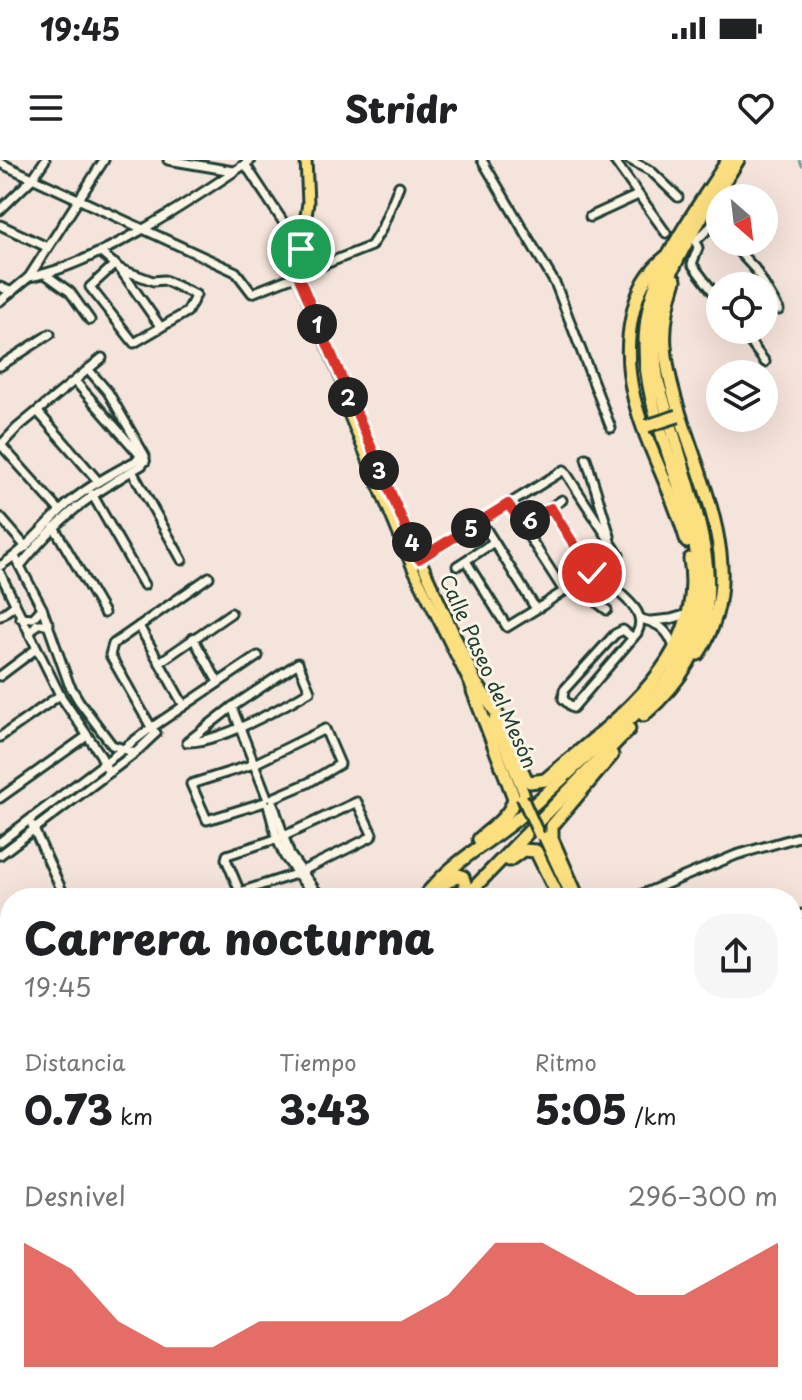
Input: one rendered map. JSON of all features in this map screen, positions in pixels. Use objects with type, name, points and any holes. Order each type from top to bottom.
[{"type":"highway","points":[[451,869],[523,814],[661,688],[685,650],[699,604],[700,578],[693,539],[650,389],[645,358],[645,328],[652,294],[728,160]]},
{"type":"highway","points":[[530,782],[545,780],[643,694],[664,668],[688,614],[691,564],[686,540],[628,372],[628,334],[640,287],[653,267],[675,255],[695,237],[738,160]]},
{"type":"highway","points":[[478,886],[676,683],[706,642],[716,611],[721,568],[713,516],[680,416],[669,373],[664,334],[675,255]]},
{"type":"highway","points":[[675,255],[655,321],[654,361],[702,533],[710,587],[700,635],[676,683]]},
{"type":"highway","points":[[645,426],[680,416]]},
{"type":"highway","points":[[476,688],[497,714],[522,772],[534,790],[532,802],[523,806],[476,688]]},
{"type":"highway","points":[[571,888],[552,839],[552,826],[648,712]]},
{"type":"highway","points":[[559,780],[597,734]]},
{"type":"highway","points":[[434,888],[461,855],[520,797]]},
{"type":"highway","points":[[476,888],[518,853],[530,849],[540,855],[555,888]]},
{"type":"highway","points":[[438,888],[459,875],[465,879],[463,888]]},
{"type":"main road","points":[[297,273],[308,203],[306,160]]},
{"type":"main road","name":"Calle Paseo del Mesón","points":[[297,273],[353,417],[415,562],[476,688]]},
{"type":"main road","name":"Calle Paseo del Mesón","points":[[520,797],[570,888]]},
{"type":"main road","name":"Calle Paseo del Mesón","points":[[540,834],[562,888]]},
{"type":"street","points":[[0,210],[33,178],[45,160]]},
{"type":"street","points":[[0,301],[29,277],[104,160]]},
{"type":"street","points":[[168,160],[233,171]]},
{"type":"street","points":[[482,160],[556,285],[611,428]]},
{"type":"street","points":[[614,160],[666,233]]},
{"type":"street","points":[[630,160],[651,171],[678,197]]},
{"type":"street","points":[[29,277],[45,274],[100,252],[248,162],[301,249]]},
{"type":"street","points":[[0,163],[236,272],[252,293],[374,243],[399,186]]},
{"type":"street","points":[[590,217],[638,195]]},
{"type":"street","points":[[0,225],[47,247]]},
{"type":"street","points":[[706,229],[695,237],[698,248],[692,264],[706,282]]},
{"type":"street","points":[[100,252],[118,266],[153,281],[164,280],[196,295],[187,312],[134,343],[90,287],[118,266]]},
{"type":"street","points":[[743,256],[755,269],[779,310]]},
{"type":"street","points":[[118,266],[160,326]]},
{"type":"street","points":[[45,274],[70,292],[90,320]]},
{"type":"street","points":[[0,287],[12,292]]},
{"type":"street","points":[[0,366],[50,334]]},
{"type":"street","points":[[60,511],[0,446],[17,428],[102,358]]},
{"type":"street","points":[[0,566],[26,547],[60,511],[132,471],[145,456],[108,392],[88,369]]},
{"type":"street","points":[[75,381],[142,460]]},
{"type":"street","points":[[38,412],[98,481]]},
{"type":"street","points":[[586,458],[613,545]]},
{"type":"street","points":[[20,566],[75,502],[98,481],[142,460]]},
{"type":"street","points":[[132,471],[182,560]]},
{"type":"street","points":[[415,562],[560,471],[568,473],[620,557],[507,627],[466,561]]},
{"type":"street","points":[[577,488],[594,478]]},
{"type":"street","points":[[92,494],[144,585]]},
{"type":"street","points":[[523,525],[562,500]]},
{"type":"street","points":[[508,504],[564,591]]},
{"type":"street","points":[[551,508],[592,573]]},
{"type":"street","points":[[0,517],[26,547]]},
{"type":"street","points":[[481,521],[536,609]]},
{"type":"street","points":[[54,527],[104,613]]},
{"type":"street","points":[[457,566],[494,542]]},
{"type":"street","points":[[15,557],[49,624],[69,684],[112,745]]},
{"type":"street","points":[[0,573],[60,695],[100,754],[106,769]]},
{"type":"street","points":[[153,731],[110,655],[113,644],[209,577]]},
{"type":"street","points":[[607,610],[599,604],[599,599],[614,588],[645,620],[667,632],[674,650]]},
{"type":"street","points":[[0,616],[15,605]]},
{"type":"street","points":[[20,617],[33,618],[42,608]]},
{"type":"street","points":[[160,662],[231,613]]},
{"type":"street","points":[[645,620],[671,619],[688,614]]},
{"type":"street","points":[[633,638],[623,630],[615,634],[564,690],[563,699],[573,708],[633,638],[645,620]]},
{"type":"street","points":[[29,634],[37,624],[49,624]]},
{"type":"street","points":[[139,626],[184,706]]},
{"type":"street","points":[[193,638],[218,682]]},
{"type":"street","points":[[0,676],[36,649]]},
{"type":"street","points":[[0,842],[106,769],[135,753],[165,720],[258,656]]},
{"type":"street","points":[[298,663],[310,691],[241,727],[187,742],[232,707],[298,663]]},
{"type":"street","points":[[0,737],[60,695]]},
{"type":"street","points":[[67,707],[79,701]]},
{"type":"street","points":[[232,707],[269,801],[280,838],[310,888]]},
{"type":"street","points":[[73,717],[84,709]]},
{"type":"street","points":[[325,729],[340,764],[269,801],[207,820],[191,784],[254,764],[325,729]]},
{"type":"street","points":[[0,855],[106,769],[125,748],[153,731]]},
{"type":"street","points":[[0,798],[87,736]]},
{"type":"street","points":[[100,754],[105,746],[112,745],[135,753]]},
{"type":"street","points":[[238,888],[225,856],[280,838],[355,802],[358,804],[371,837],[299,873],[256,888]]},
{"type":"street","points":[[29,821],[61,888]]},
{"type":"street","points":[[659,888],[736,855],[802,836]]},
{"type":"waterway","points":[[799,160],[802,166]]},
{"type":"route","points":[[301,249],[297,273],[419,559],[508,504],[523,525],[551,508],[592,573]]}]
